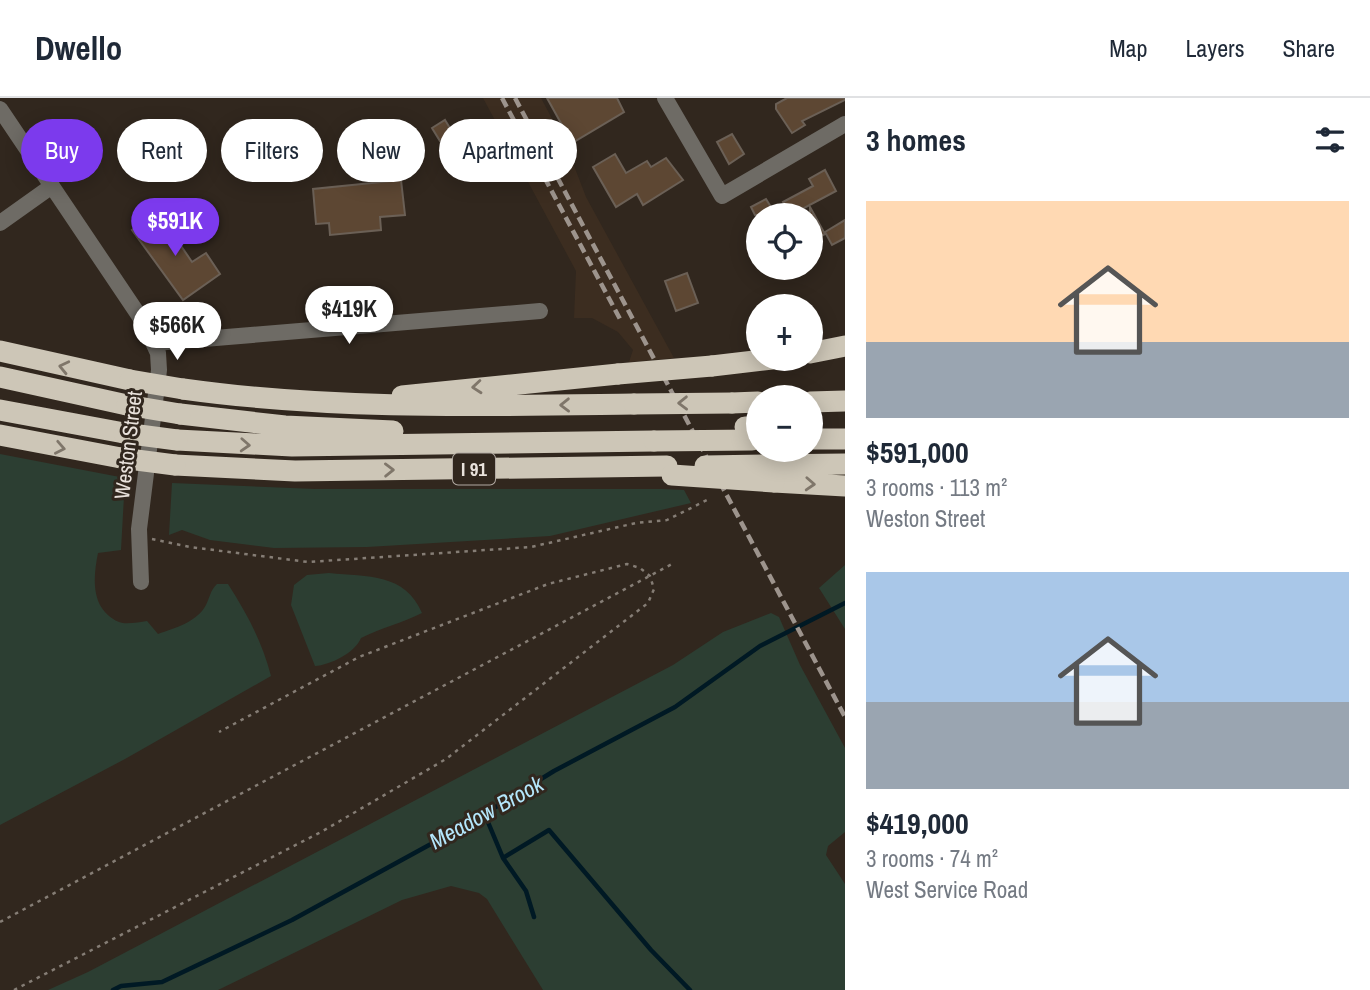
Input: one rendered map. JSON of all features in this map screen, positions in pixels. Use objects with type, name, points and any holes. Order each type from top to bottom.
[{"type":"highway","points":[[823,350],[845,346]]},
{"type":"highway","points":[[0,351],[130,380],[272,400],[359,405],[746,402]]},
{"type":"highway","points":[[359,405],[427,392],[746,362]]},
{"type":"highway","points":[[0,377],[127,405],[285,426],[651,435]]},
{"type":"highway","points":[[823,401],[845,401]]},
{"type":"highway","points":[[0,410],[177,440],[292,446],[746,433]]},
{"type":"highway","points":[[823,426],[845,426]]},
{"type":"highway","name":"I 91","points":[[0,435],[121,458],[175,465],[282,471],[628,467],[670,471],[770,473],[845,464]]},
{"type":"highway","points":[[823,439],[845,439]]},
{"type":"highway","points":[[770,473],[845,486]]},
{"type":"street","points":[[665,98],[722,196],[845,124]]},
{"type":"street","name":"Weston Street","points":[[0,108],[155,343],[159,370],[138,536],[141,582]]},
{"type":"street","points":[[0,223],[52,186]]},
{"type":"street","points":[[155,343],[540,311]]},
{"type":"path","points":[[138,536],[190,547],[308,562],[333,561],[531,547],[636,523],[667,520],[709,499]]},
{"type":"path","points":[[14,990],[321,832],[446,759],[648,603],[654,589],[650,576],[640,568],[627,564],[548,584],[359,656],[219,732]]},
{"type":"path","points":[[0,922],[674,564]]},
{"type":"shaded area","points":[[483,98],[541,98],[552,119],[494,119]]},
{"type":"shaded area","points":[[577,174],[586,197],[674,358],[629,362],[633,350],[618,332],[592,318],[574,318],[576,271],[528,182],[577,182]]},
{"type":"green space","points":[[0,454],[125,478],[121,550],[98,553],[96,563],[96,592],[103,609],[122,623],[147,621],[158,634],[197,616],[217,584],[228,584],[253,628],[271,676],[125,759],[0,825]]},
{"type":"green space","points":[[172,483],[315,489],[662,489],[684,490],[691,503],[550,536],[367,547],[274,548],[210,540],[182,530],[169,535]]},
{"type":"green space","points":[[845,565],[845,629],[819,588]]},
{"type":"green space","points":[[329,573],[384,579],[406,590],[422,613],[361,638],[353,649],[341,657],[315,666],[291,605],[294,585],[307,575]]},
{"type":"green space","points":[[771,613],[779,617],[800,665],[845,748],[845,832],[828,846],[826,855],[845,884],[845,990],[543,990],[487,899],[479,893],[451,886],[402,900],[218,990],[48,990],[88,972],[673,665],[723,632]]},
{"type":"building","points":[[547,98],[617,98],[624,112],[577,140],[577,119],[559,119]]},
{"type":"building","points":[[787,98],[845,100],[802,121],[805,125],[792,133],[776,109],[776,104]]},
{"type":"building","points":[[439,124],[439,139],[432,128]]},
{"type":"building","points":[[732,134],[744,154],[729,164],[717,142]]},
{"type":"building","points":[[615,154],[626,173],[647,161],[651,167],[666,158],[683,180],[643,205],[637,194],[616,207],[593,167]]},
{"type":"building","points":[[825,170],[836,191],[814,203],[784,203],[813,186],[809,179]]},
{"type":"building","points":[[401,182],[405,215],[380,217],[381,230],[330,235],[329,223],[316,224],[313,189]]},
{"type":"building","points":[[158,212],[192,262],[206,253],[220,274],[183,300],[132,230]]},
{"type":"building","points":[[845,220],[845,238],[832,245],[825,232]]},
{"type":"building","points":[[687,273],[698,303],[676,311],[665,281]]},
{"type":"waterway","name":"Meadow Brook","points":[[113,990],[121,986],[162,982],[292,920],[473,821],[554,771],[675,707],[760,646],[845,603]]},
{"type":"waterway","points":[[485,815],[503,858],[549,830],[651,950],[690,990]]},
{"type":"waterway","points":[[503,858],[526,891],[534,917]]},
{"type":"railway","points":[[502,98],[620,319]]},
{"type":"railway","points":[[515,98],[845,717]]}]
